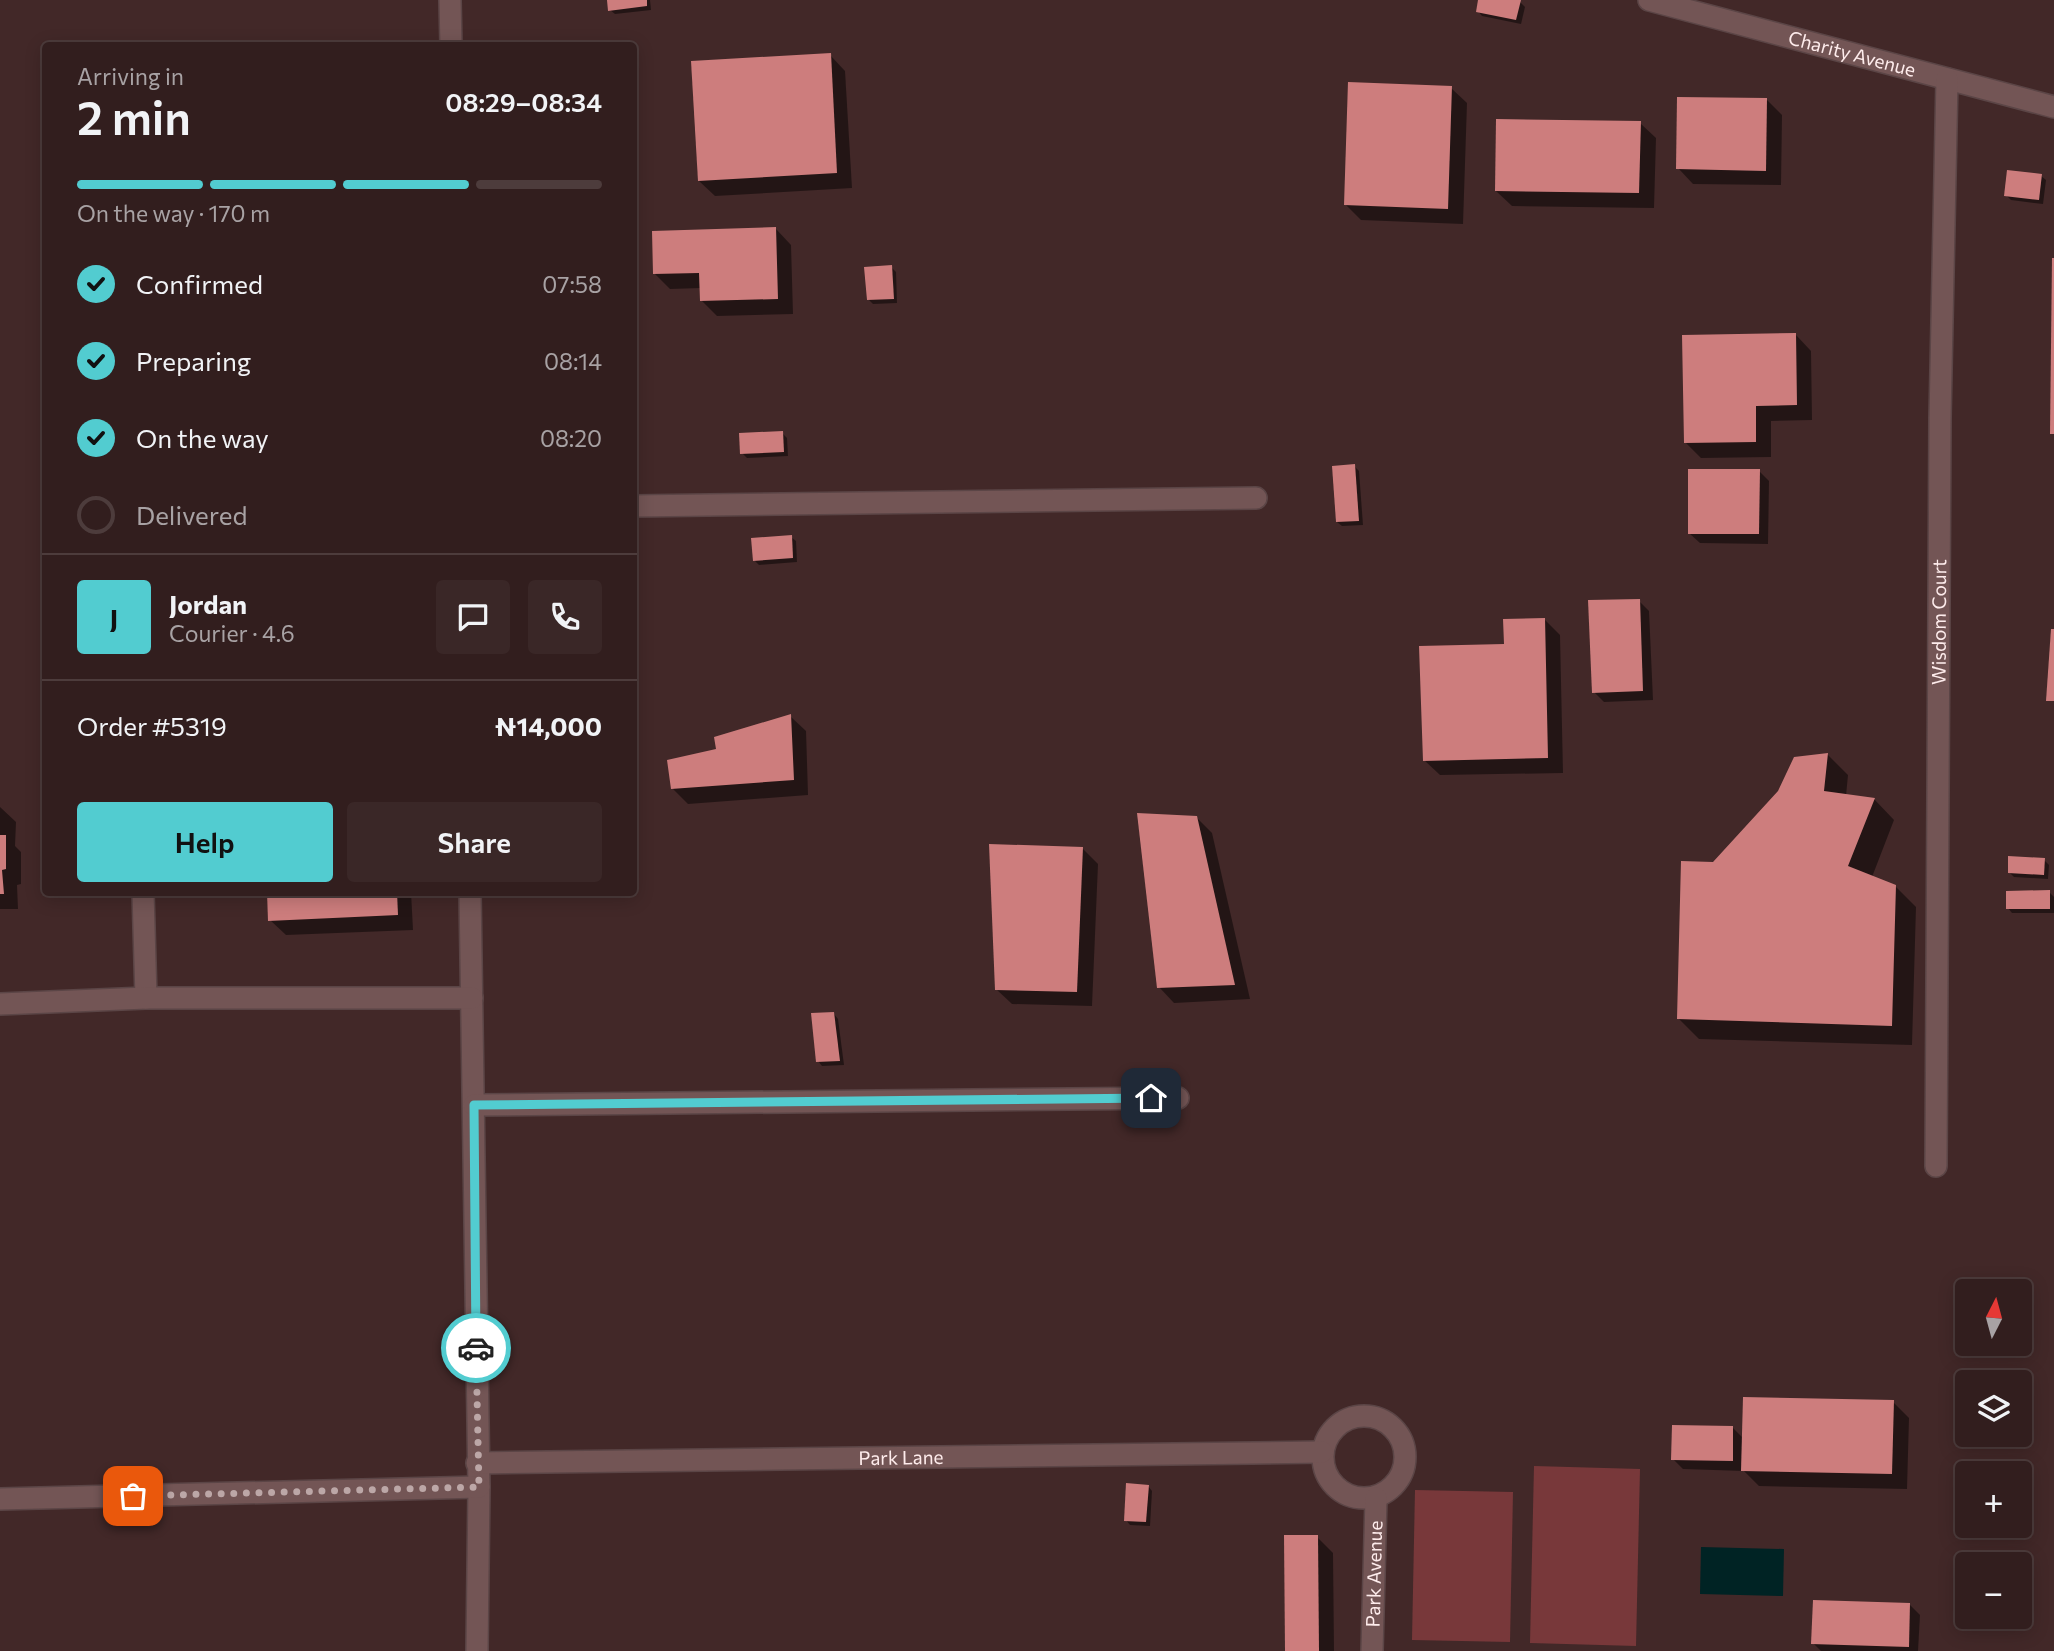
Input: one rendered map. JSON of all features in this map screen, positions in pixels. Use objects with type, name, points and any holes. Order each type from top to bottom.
[{"type":"street","points":[[450,0],[451,42]]},
{"type":"street","name":"Charity Avenue","points":[[1649,0],[2054,107]]},
{"type":"street","name":"Wisdom Court","points":[[1936,1166],[1940,418],[1947,79]]},
{"type":"street","points":[[637,506],[1256,498]]},
{"type":"street","points":[[143,896],[146,998]]},
{"type":"street","points":[[470,896],[479,1487],[477,1651]]},
{"type":"street","points":[[0,1004],[146,998],[472,998]]},
{"type":"street","points":[[474,1105],[1178,1098]]},
{"type":"street","points":[[1364,1416],[1384,1420],[1399,1434],[1406,1452],[1404,1472],[1393,1488],[1376,1498],[1348,1496],[1328,1479],[1322,1452],[1329,1434],[1345,1421],[1364,1416]]},
{"type":"street","name":"Park Lane","points":[[477,1463],[1322,1452]]},
{"type":"street","points":[[0,1500],[479,1487]]},
{"type":"street","name":"Park Avenue","points":[[1372,1651],[1376,1498]]},
{"type":"shaded area","points":[[1534,1466],[1640,1469],[1636,1646],[1530,1643]]},
{"type":"shaded area","points":[[1415,1490],[1513,1492],[1510,1642],[1412,1640]]},
{"type":"water","points":[[1701,1547],[1784,1549],[1783,1596],[1700,1594]]},
{"type":"building","points":[[607,0],[647,0],[647,6],[608,11]]},
{"type":"building","points":[[1478,0],[1521,0],[1516,20],[1476,12]]},
{"type":"building","points":[[831,53],[837,173],[698,181],[691,61]]},
{"type":"building","points":[[1348,82],[1452,86],[1448,209],[1344,205]]},
{"type":"building","points":[[1677,97],[1767,98],[1766,171],[1676,169]]},
{"type":"building","points":[[1496,119],[1641,121],[1639,193],[1495,191]]},
{"type":"building","points":[[2007,170],[2042,174],[2039,200],[2004,196]]},
{"type":"building","points":[[776,227],[778,299],[700,301],[699,273],[653,274],[652,231]]},
{"type":"building","points":[[2052,258],[2054,434],[2050,434]]},
{"type":"building","points":[[892,265],[894,299],[867,300],[864,267]]},
{"type":"building","points":[[1796,333],[1797,405],[1756,406],[1756,442],[1684,443],[1682,335]]},
{"type":"building","points":[[783,431],[784,452],[740,454],[739,433]]},
{"type":"building","points":[[1355,464],[1359,521],[1336,522],[1332,466]]},
{"type":"building","points":[[1688,469],[1760,469],[1759,534],[1688,534]]},
{"type":"building","points":[[792,535],[793,558],[753,561],[751,538]]},
{"type":"building","points":[[1640,599],[1643,691],[1592,693],[1588,600]]},
{"type":"building","points":[[1545,618],[1548,758],[1423,761],[1419,646],[1504,644],[1503,619]]},
{"type":"building","points":[[2051,629],[2054,629],[2054,701],[2046,701]]},
{"type":"building","points":[[791,714],[794,780],[671,789],[667,760],[716,749],[714,737]]},
{"type":"building","points":[[1828,753],[1824,791],[1875,798],[1848,866],[1896,885],[1892,1026],[1677,1019],[1681,861],[1713,862],[1778,791],[1794,757]]},
{"type":"building","points":[[1137,813],[1197,816],[1235,985],[1157,988]]},
{"type":"building","points":[[0,835],[6,835],[6,869],[2,870],[4,894],[0,894]]},
{"type":"building","points":[[989,844],[1083,847],[1077,992],[995,990]]},
{"type":"building","points":[[2008,856],[2045,858],[2044,875],[2008,873]]},
{"type":"building","points":[[2050,890],[2050,909],[2006,909],[2006,891]]},
{"type":"building","points":[[267,896],[397,896],[398,915],[268,921]]},
{"type":"building","points":[[834,1012],[840,1061],[816,1062],[811,1013]]},
{"type":"building","points":[[1743,1397],[1894,1400],[1892,1474],[1741,1471]]},
{"type":"building","points":[[1672,1425],[1733,1426],[1733,1461],[1671,1460]]},
{"type":"building","points":[[1126,1483],[1149,1485],[1146,1522],[1124,1521]]},
{"type":"building","points":[[1284,1535],[1318,1535],[1319,1651],[1285,1651]]},
{"type":"building","points":[[1813,1600],[1910,1603],[1909,1647],[1811,1644]]},
{"type":"way so far","points":[[133,1496],[479,1487],[476,1348]]},
{"type":"route","points":[[476,1348],[474,1105],[1151,1098]]}]
